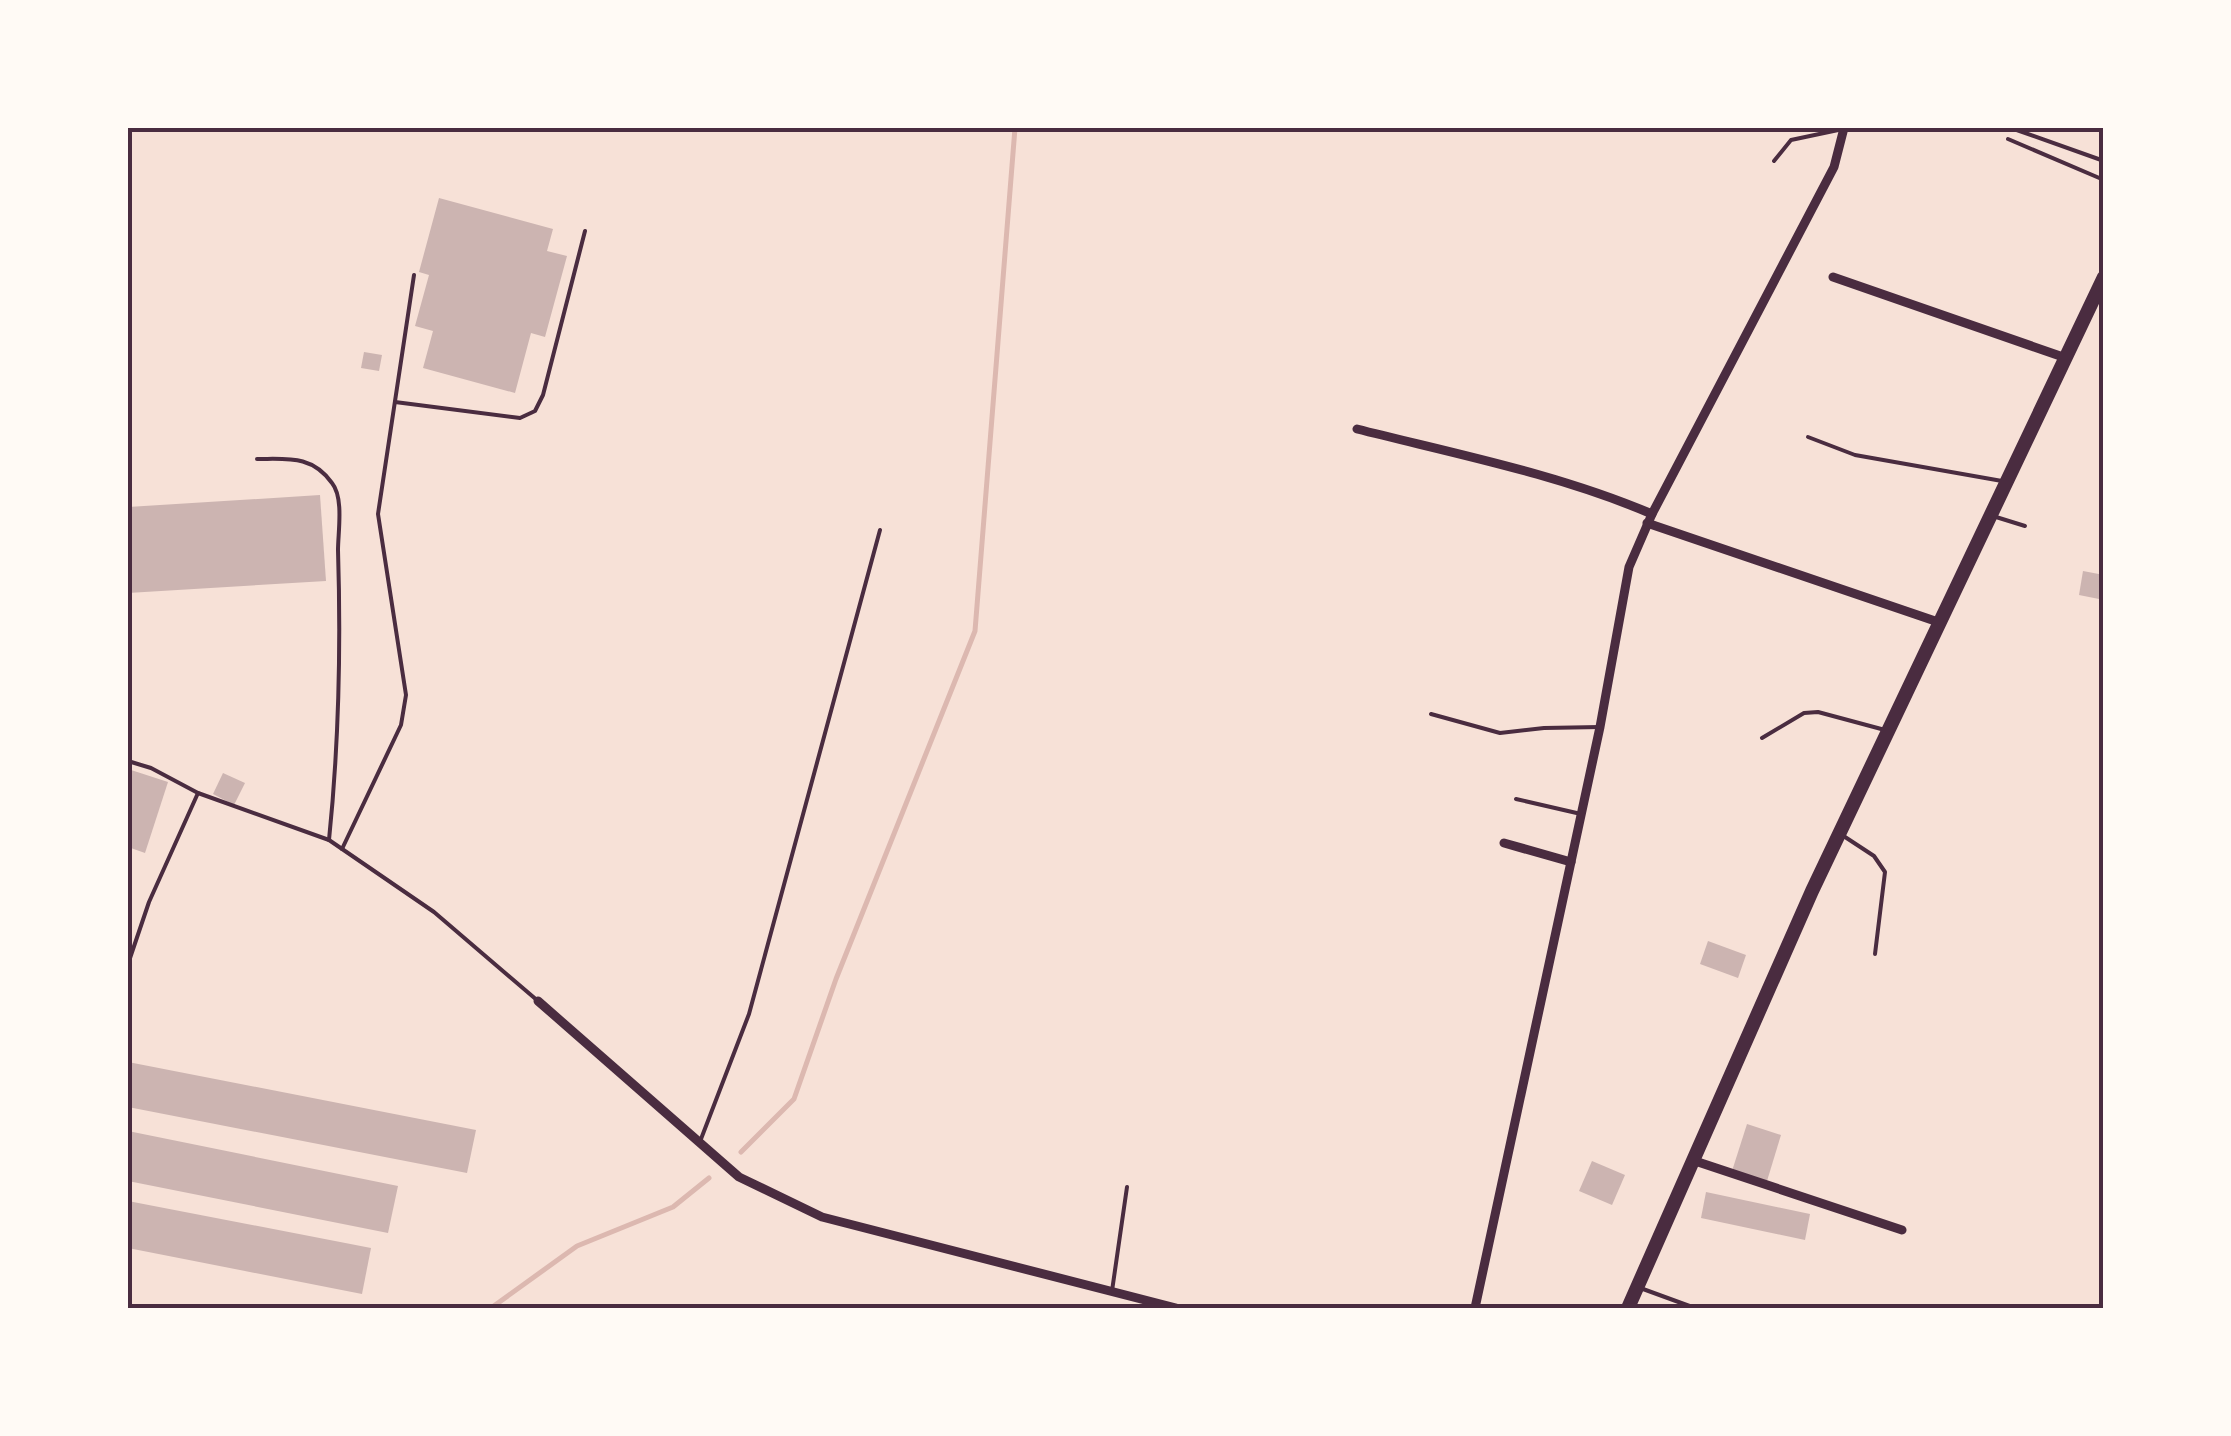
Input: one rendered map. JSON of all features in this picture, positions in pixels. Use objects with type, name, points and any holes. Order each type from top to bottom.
[{"type":"highway","points":[[1628,1308],[1840,834],[2104,277]]},
{"type":"street","points":[[1475,1308],[1600,727],[1629,567],[1650,518],[1834,167],[1843,128]]},
{"type":"street","points":[[1834,277],[2066,358]]},
{"type":"street","points":[[1357,428],[1615,498],[1650,518],[1941,624]]},
{"type":"street","points":[[1504,844],[1571,862]]},
{"type":"street","points":[[538,1001],[739,1177],[822,1217],[1176,1308]]},
{"type":"street","points":[[1692,1160],[1902,1230]]},
{"type":"lane","points":[[1774,161],[1791,140],[1843,128]]},
{"type":"lane","points":[[2011,128],[2104,162]]},
{"type":"lane","points":[[2008,138],[2104,180]]},
{"type":"lane","points":[[395,402],[520,418],[535,411],[548,378],[585,231]]},
{"type":"lane","points":[[342,849],[401,725],[406,695],[378,514],[414,274]]},
{"type":"lane","points":[[1808,437],[1854,455],[2007,482]]},
{"type":"lane","points":[[257,459],[312,462],[337,492],[338,762],[329,840]]},
{"type":"lane","points":[[1992,515],[2025,526]]},
{"type":"lane","points":[[700,1144],[748,1014],[880,530]]},
{"type":"lane","points":[[1762,738],[1804,713],[1818,712],[1890,732]]},
{"type":"lane","points":[[1430,714],[1500,733],[1600,727]]},
{"type":"lane","points":[[128,760],[198,793],[329,840],[434,912],[538,1001]]},
{"type":"lane","points":[[128,964],[149,902],[198,793]]},
{"type":"lane","points":[[1516,800],[1581,814]]},
{"type":"lane","points":[[1840,834],[1874,856],[1885,872],[1875,954]]},
{"type":"lane","points":[[1112,1290],[1127,1187]]},
{"type":"lane","points":[[1638,1286],[1695,1308]]},
{"type":"building","points":[[439,198],[553,229],[547,251],[567,256],[545,337],[531,333],[515,393],[423,368],[433,331],[415,326],[429,275],[419,272]]},
{"type":"building","points":[[364,352],[382,355],[379,371],[361,368]]},
{"type":"building","points":[[320,495],[326,581],[128,593],[128,507]]},
{"type":"building","points":[[2083,571],[2104,575],[2104,600],[2079,595]]},
{"type":"building","points":[[128,769],[168,782],[145,853],[128,847]]},
{"type":"building","points":[[223,773],[245,783],[234,805],[213,794]]},
{"type":"building","points":[[1708,941],[1746,955],[1738,978],[1700,964]]},
{"type":"building","points":[[128,1062],[476,1130],[467,1173],[128,1107]]},
{"type":"building","points":[[1747,1124],[1781,1135],[1767,1181],[1732,1171]]},
{"type":"building","points":[[128,1131],[398,1186],[388,1233],[128,1181]]},
{"type":"building","points":[[1592,1161],[1625,1175],[1612,1205],[1579,1191]]},
{"type":"building","points":[[1706,1192],[1810,1214],[1805,1240],[1701,1218]]},
{"type":"building","points":[[128,1201],[371,1248],[362,1294],[128,1248]]},
{"type":"waterway","points":[[741,1152],[794,1099],[836,979],[975,631],[1015,128]]},
{"type":"waterway","points":[[491,1308],[577,1246],[673,1207],[709,1178]]}]
